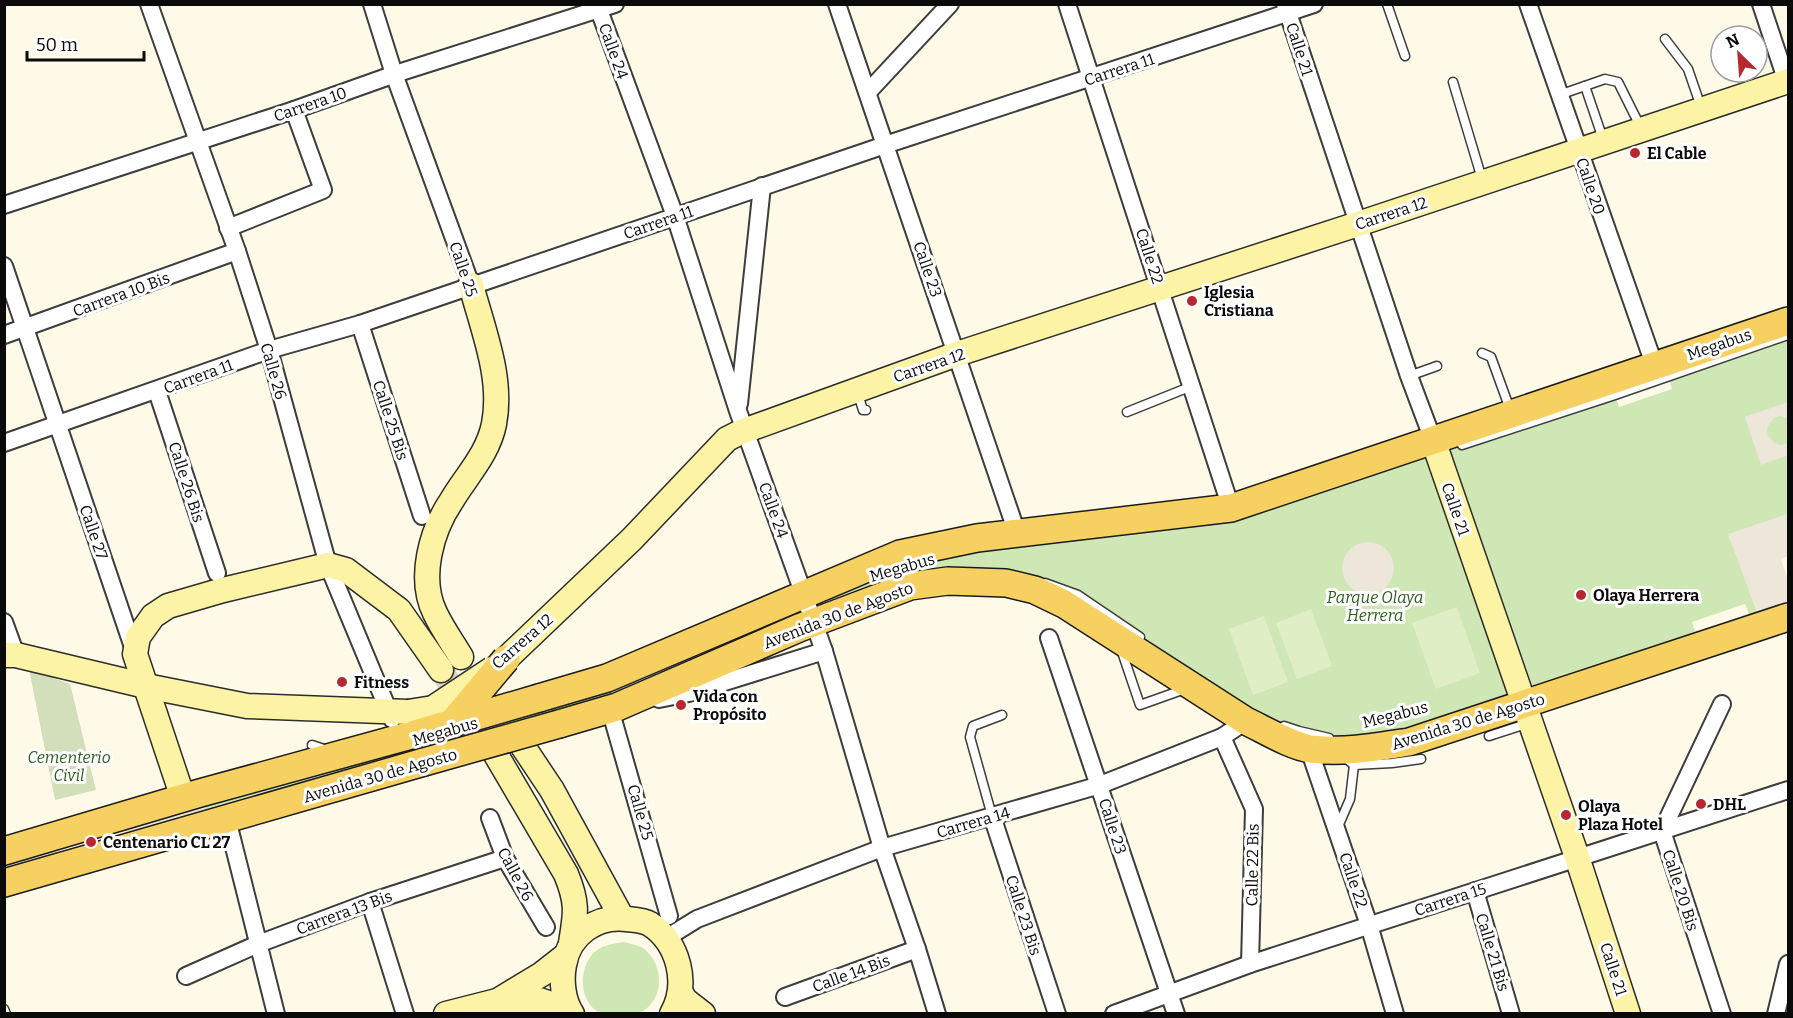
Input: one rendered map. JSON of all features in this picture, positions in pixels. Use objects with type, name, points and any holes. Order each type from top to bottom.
[{"type":"main road","name":"Avenida 30 de Agosto","points":[[4,883],[614,708],[810,608],[900,554],[951,542],[1232,508],[1432,450],[1511,413],[1788,321]]},
{"type":"main road","name":"Avenida 30 de Agosto","points":[[4,851],[183,798],[223,783],[339,754],[403,724],[454,733],[539,698],[607,678],[810,608],[910,586],[948,581],[975,580],[1006,583],[1035,590],[1064,604],[1246,721],[1309,749],[1341,751],[1418,753],[1522,701],[1788,617]]},
{"type":"main road","points":[[454,733],[506,659]]},
{"type":"street","name":"Calle 26","points":[[149,4],[237,251],[269,350],[328,565],[403,724]]},
{"type":"street","name":"Calle 25","points":[[328,565],[346,570],[399,610],[451,664],[430,598],[427,579],[429,522],[451,500],[478,464],[493,426],[497,400],[494,369],[471,285],[394,74],[372,4]]},
{"type":"street","name":"Carrera 10","points":[[4,205],[294,110],[394,74],[615,4]]},
{"type":"street","name":"Calle 23","points":[[837,4],[1017,533]]},
{"type":"street","points":[[868,92],[950,4]]},
{"type":"street","name":"Calle 22","points":[[1067,4],[1232,508]]},
{"type":"street","name":"Carrera 11","points":[[4,443],[269,350],[360,324],[762,186],[1092,78],[1287,9],[1314,4]]},
{"type":"street","name":"Calle 20","points":[[1528,4],[1655,367]]},
{"type":"street","points":[[1761,4],[1788,82]]},
{"type":"street","name":"Calle 21","points":[[1287,9],[1432,450],[1577,857],[1628,1014]]},
{"type":"street","name":"Calle 24","points":[[599,10],[675,216],[742,421],[810,608],[882,848],[937,1014]]},
{"type":"street","name":"Carrera 12","points":[[10,655],[146,687],[248,706],[403,724],[433,708],[506,659],[632,538],[742,421],[862,400],[957,354],[1788,82]]},
{"type":"street","points":[[228,228],[323,190],[294,110]]},
{"type":"street","points":[[742,421],[762,186]]},
{"type":"street","name":"Carrera 10 Bis","points":[[4,335],[237,251]]},
{"type":"street","name":"Calle 27","points":[[4,266],[183,798]]},
{"type":"street","name":"Calle 25 Bis","points":[[360,324],[429,522]]},
{"type":"street","name":"Calle 26 Bis","points":[[157,391],[217,573]]},
{"type":"street","points":[[135,654],[138,637],[153,616],[168,606],[223,590],[328,565]]},
{"type":"street","points":[[4,622],[10,655]]},
{"type":"street","name":"Calle 23","points":[[1049,638],[1176,1014]]},
{"type":"street","points":[[614,708],[689,693],[824,651]]},
{"type":"street","name":"Calle 20 Bis","points":[[1722,704],[1662,831],[1722,1014]]},
{"type":"street","name":"Calle 25","points":[[614,708],[659,919]]},
{"type":"street","name":"Carrera 14","points":[[667,942],[676,932],[697,919],[882,848],[1100,785],[1222,737],[1246,721]]},
{"type":"street","name":"Calle 22 Bis","points":[[1222,737],[1254,809],[1250,964]]},
{"type":"street","points":[[522,745],[552,790],[622,918]]},
{"type":"street","name":"Calle 22","points":[[1309,749],[1370,925],[1395,1014]]},
{"type":"street","points":[[495,753],[566,874],[574,893],[576,911],[563,982],[571,1012]]},
{"type":"street","name":"Carrera 15","points":[[1114,1014],[1250,964],[1788,790]]},
{"type":"street","name":"Calle 23 Bis","points":[[992,816],[1057,1014]]},
{"type":"street","name":"Calle 26","points":[[490,818],[505,858],[546,927]]},
{"type":"street","points":[[227,819],[276,1014]]},
{"type":"street","name":"Carrera 13 Bis","points":[[186,976],[258,944],[370,902],[505,858]]},
{"type":"street","name":"Calle 21 Bis","points":[[1475,891],[1511,1014]]},
{"type":"street","points":[[370,902],[405,1014]]},
{"type":"street","points":[[497,1001],[542,974],[568,950],[580,933],[592,925],[612,918],[659,919],[679,967],[676,1003],[685,1000],[703,1014]]},
{"type":"street","name":"Carrera 14","points":[[659,919],[697,919]]},
{"type":"street","name":"Calle 14 Bis","points":[[785,997],[917,949]]},
{"type":"street","points":[[1788,964],[1778,1014],[1788,1011]]},
{"type":"street","points":[[446,1014],[497,1001],[539,1000],[571,1012]]},
{"type":"lane","points":[[1387,4],[1405,56]]},
{"type":"lane","points":[[1665,39],[1688,69],[1702,110]]},
{"type":"lane","points":[[1559,95],[1605,79],[1618,82],[1642,130]]},
{"type":"lane","points":[[1453,82],[1483,183]]},
{"type":"lane","points":[[1585,86],[1604,142]]},
{"type":"lane","name":"Megabus","points":[[1432,450],[1615,395],[1788,335]]},
{"type":"lane","points":[[1482,353],[1491,357],[1511,413]]},
{"type":"lane","points":[[1409,376],[1437,366]]},
{"type":"lane","points":[[1127,412],[1192,386]]},
{"type":"lane","name":"Megabus","points":[[667,675],[903,562],[968,550]]},
{"type":"lane","points":[[1000,573],[1011,574]]},
{"type":"lane","name":"Megabus","points":[[4,858],[609,685],[810,608],[917,576]]},
{"type":"lane","points":[[1034,580],[1078,595],[1147,642]]},
{"type":"lane","points":[[1117,637],[1140,705],[1191,687]]},
{"type":"lane","points":[[1490,736],[1522,701]]},
{"type":"lane","points":[[992,816],[970,737],[973,726],[1002,716]]},
{"type":"lane","points":[[1276,723],[1341,751],[1350,799],[1337,829]]},
{"type":"lane","name":"Megabus","points":[[4,874],[454,733]]},
{"type":"lane","points":[[312,745],[339,754]]},
{"type":"green space","name":"Parque Olaya Herrera","points":[[1788,335],[1788,514],[1729,534],[1758,615],[1750,617],[1745,604],[1692,622],[1696,635],[1414,727],[1360,739],[1323,737],[1276,723],[1011,574],[833,606],[828,594],[903,563],[944,553],[1231,518],[1615,395],[1619,407],[1672,389],[1668,377]]},
{"type":"green space","points":[[1457,607],[1480,673],[1436,689],[1412,623]]},
{"type":"green space","points":[[1311,609],[1332,666],[1297,679],[1276,623]]},
{"type":"green space","points":[[1264,616],[1288,682],[1253,695],[1229,629]]},
{"type":"green space","name":"Cementerio Civil","points":[[29,669],[70,684],[96,790],[55,800]]},
{"type":"green space","points":[[639,680],[613,697],[207,816],[203,801],[609,685]]},
{"type":"green space","points":[[624,942],[643,948],[650,955],[658,973],[657,992],[648,1008],[639,1013],[620,1015],[601,1013],[594,1009],[585,996],[584,971],[591,956],[598,949]]},
{"type":"shaded area","points":[[1788,402],[1788,418],[1779,416],[1774,418],[1767,431],[1768,436],[1775,443],[1780,445],[1788,443],[1788,455],[1761,465],[1745,417]]},
{"type":"shaded area","points":[[1788,514],[1788,556],[1781,559],[1788,580],[1788,604],[1758,615],[1728,534]]},
{"type":"shaded area","points":[[1363,542],[1373,542],[1382,546],[1390,554],[1394,568],[1390,582],[1382,590],[1373,594],[1363,594],[1354,590],[1346,582],[1342,573],[1342,563],[1346,554],[1354,546]]},
{"type":"shaded area","points":[[203,801],[207,816],[127,839],[123,824]]},
{"type":"shaded area","points":[[55,844],[59,859],[5,874],[5,858]]},
{"type":"tunnel","points":[[441,670],[495,753]]},
{"type":"place","name":"El Cable","points":[[1635,153]]},
{"type":"place","name":"Iglesia Cristiana","points":[[1192,301]]},
{"type":"place","name":"Olaya Herrera","points":[[1581,595]]},
{"type":"place","name":"Fitness","points":[[342,682]]},
{"type":"place","name":"Vida con Propósito","points":[[681,705]]},
{"type":"place","name":"DHL","points":[[1701,804]]},
{"type":"place","name":"Olaya Plaza Hotel","points":[[1566,815]]},
{"type":"place","name":"Centenario CL 27","points":[[91,842]]}]
